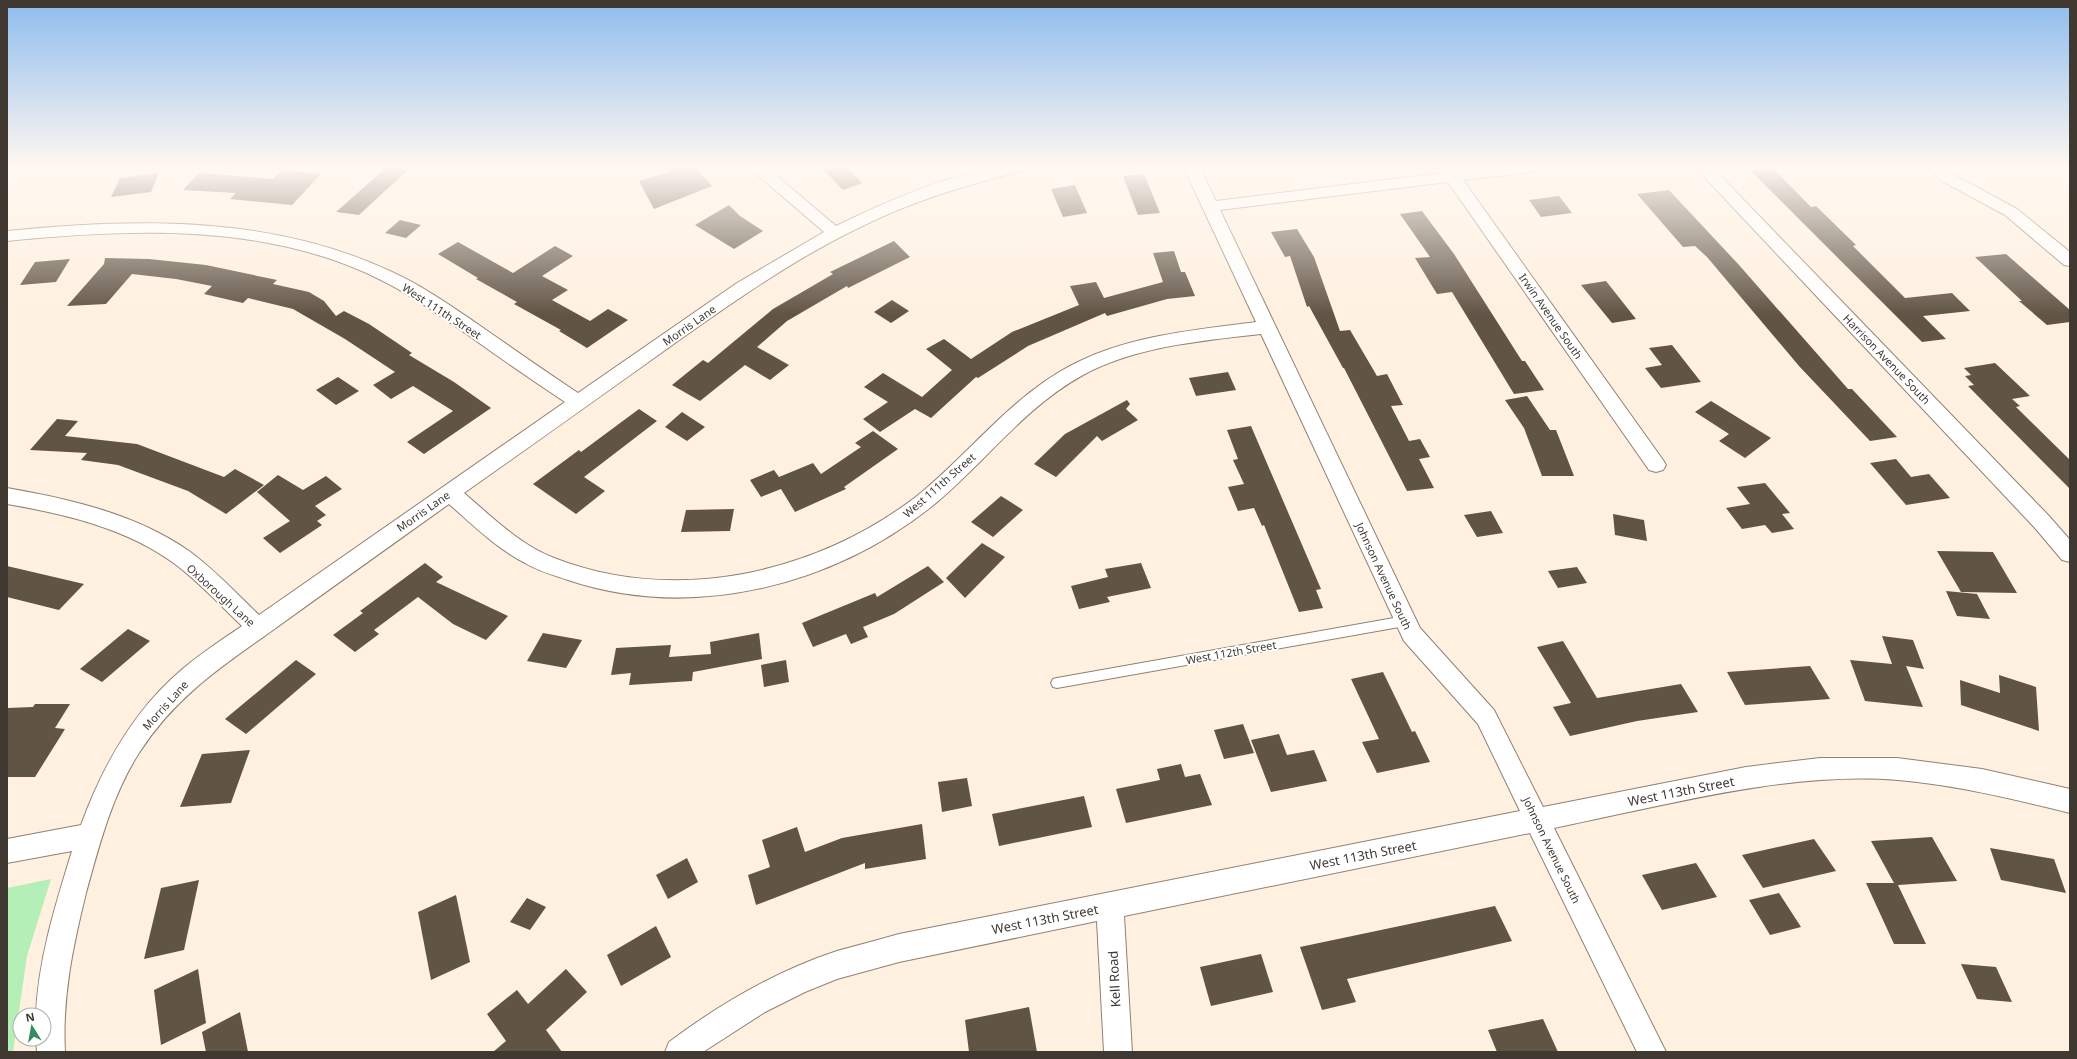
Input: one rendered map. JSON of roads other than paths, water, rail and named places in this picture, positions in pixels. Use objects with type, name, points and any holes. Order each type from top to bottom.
[{"type":"street","points":[[814,215],[835,233]]},
{"type":"street","name":"Morris Lane","points":[[51,1052],[49,1032],[57,953],[89,836],[124,757],[151,717],[186,680],[743,287],[793,254],[873,215]]},
{"type":"street","name":"Johnson Avenue South","points":[[1213,215],[1405,621],[1412,634],[1486,717],[1652,1052]]},
{"type":"street","name":"Irwin Avenue South","points":[[1480,215],[1656,465]]},
{"type":"street","name":"Harrison Avenue South","points":[[1749,215],[2042,522],[2070,554]]},
{"type":"street","points":[[2014,215],[2070,261]]},
{"type":"street","name":"West 111th Street","points":[[7,236],[140,226],[195,228],[248,234],[343,257],[385,276],[424,297],[579,403]]},
{"type":"street","name":"West 111th Street","points":[[450,493],[507,542],[545,564],[588,579],[637,588],[688,589],[741,585],[794,572],[843,553],[885,530],[924,502],[1043,391],[1078,370],[1116,354],[1155,342],[1266,327]]},
{"type":"street","name":"Oxborough Lane","points":[[7,496],[67,507],[121,525],[169,549],[211,582],[258,628]]},
{"type":"street","name":"West 113th Street","points":[[679,1052],[712,1027],[774,991],[837,966],[899,948],[1746,778],[1820,769],[1896,769],[1982,780],[2070,801]]},
{"type":"street","points":[[7,851],[89,836]]},
{"type":"street","name":"Kell Road","points":[[1110,906],[1118,1052]]},
{"type":"lane","name":"West 112th Street","points":[[1057,683],[1405,621]]}]
